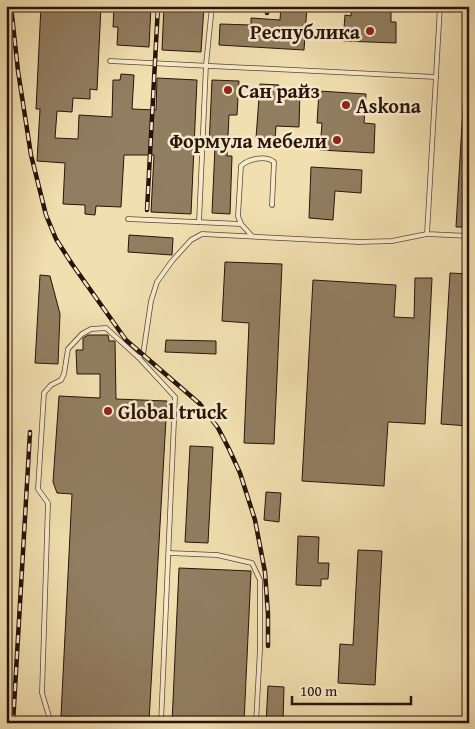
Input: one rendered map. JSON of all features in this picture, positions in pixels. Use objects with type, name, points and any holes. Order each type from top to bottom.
[{"type":"lane","points":[[199,222],[206,65],[212,6]]},
{"type":"lane","points":[[427,234],[440,6]]},
{"type":"lane","points":[[110,61],[436,76]]},
{"type":"lane","points":[[252,236],[241,224],[238,216],[241,166],[246,161],[266,159],[274,162],[272,204]]},
{"type":"lane","points":[[128,219],[241,224]]},
{"type":"lane","points":[[138,357],[143,355],[151,301],[157,282],[172,261],[192,240],[202,234],[359,242],[392,241],[427,234],[469,236]]},
{"type":"lane","points":[[51,723],[42,693],[48,503],[38,488],[44,393],[51,385],[61,380],[64,374],[68,348],[82,334],[91,329],[106,328],[138,357],[175,397],[161,723]]},
{"type":"lane","points":[[168,554],[217,555],[252,563],[260,580],[260,649],[256,723]]},
{"type":"building","points":[[41,6],[101,6],[97,90],[90,89],[90,99],[73,98],[72,112],[57,111],[55,138],[78,139],[79,115],[112,117],[113,80],[120,80],[121,74],[134,75],[132,109],[156,110],[157,78],[197,80],[191,214],[151,212],[154,155],[124,155],[121,207],[96,206],[95,215],[85,214],[85,205],[63,204],[65,163],[37,161],[40,109],[36,109]]},
{"type":"building","points":[[114,6],[151,6],[149,47],[117,45],[118,27],[113,27]]},
{"type":"building","points":[[164,6],[204,6],[201,52],[162,50]]},
{"type":"building","points":[[281,6],[307,6],[304,50],[219,45],[220,24],[251,25],[251,18],[280,20]]},
{"type":"building","name":"Республика","points":[[351,6],[391,6],[391,22],[396,22],[396,43],[343,41],[345,15],[351,16]]},
{"type":"building","points":[[212,80],[239,81],[237,115],[229,115],[227,156],[232,156],[230,214],[212,213],[215,147],[209,147]]},
{"type":"building","points":[[260,84],[279,85],[278,89],[300,90],[299,127],[276,126],[275,140],[256,138]]},
{"type":"building","points":[[464,90],[469,90],[469,227],[456,227]]},
{"type":"building","points":[[319,91],[366,94],[364,123],[375,124],[374,153],[320,150],[322,123],[317,123]]},
{"type":"building","points":[[311,167],[362,170],[361,193],[335,191],[333,220],[309,218]]},
{"type":"building","points":[[129,235],[173,238],[172,255],[128,252]]},
{"type":"building","points":[[225,262],[282,264],[274,444],[244,443],[249,323],[222,321]]},
{"type":"building","points":[[450,273],[469,274],[469,426],[441,424]]},
{"type":"building","points":[[40,275],[50,276],[60,314],[58,364],[35,363]]},
{"type":"building","points":[[415,278],[432,278],[425,424],[388,422],[384,486],[302,481],[313,280],[396,285],[394,317],[414,318]]},
{"type":"building","points":[[88,335],[108,335],[109,341],[115,341],[116,399],[167,401],[149,721],[61,716],[72,494],[57,493],[53,482],[59,396],[100,398],[100,374],[77,374],[76,350],[83,350],[83,338]]},
{"type":"building","points":[[166,340],[216,341],[216,354],[165,352]]},
{"type":"building","points":[[190,446],[213,447],[208,543],[185,542]]},
{"type":"building","points":[[266,492],[281,493],[279,522],[264,520]]},
{"type":"building","points":[[298,536],[319,537],[318,563],[329,563],[328,579],[321,579],[321,586],[296,585]]},
{"type":"building","points":[[358,550],[382,551],[375,685],[338,683],[340,644],[353,645]]},
{"type":"building","points":[[179,568],[251,571],[244,723],[172,723]]},
{"type":"building","points":[[268,686],[284,687],[283,723],[266,723]]},
{"type":"railway","points":[[11,6],[18,71],[31,155],[46,215],[56,239],[126,340],[200,404],[218,428],[229,449],[240,473],[255,520],[265,572],[268,646]]},
{"type":"railway","points":[[147,210],[158,6]]},
{"type":"railway","points":[[267,13],[268,6]]},
{"type":"railway","points":[[6,32],[8,66],[6,125]]},
{"type":"railway","points":[[13,723],[30,432]]},
{"type":"place","name":"Республика","points":[[370,31]]},
{"type":"place","name":"Сан райз","points":[[228,90]]},
{"type":"place","name":"Askona","points":[[346,105]]},
{"type":"place","name":"Формула мебели","points":[[337,140]]},
{"type":"place","name":"Global truck","points":[[108,411]]}]
